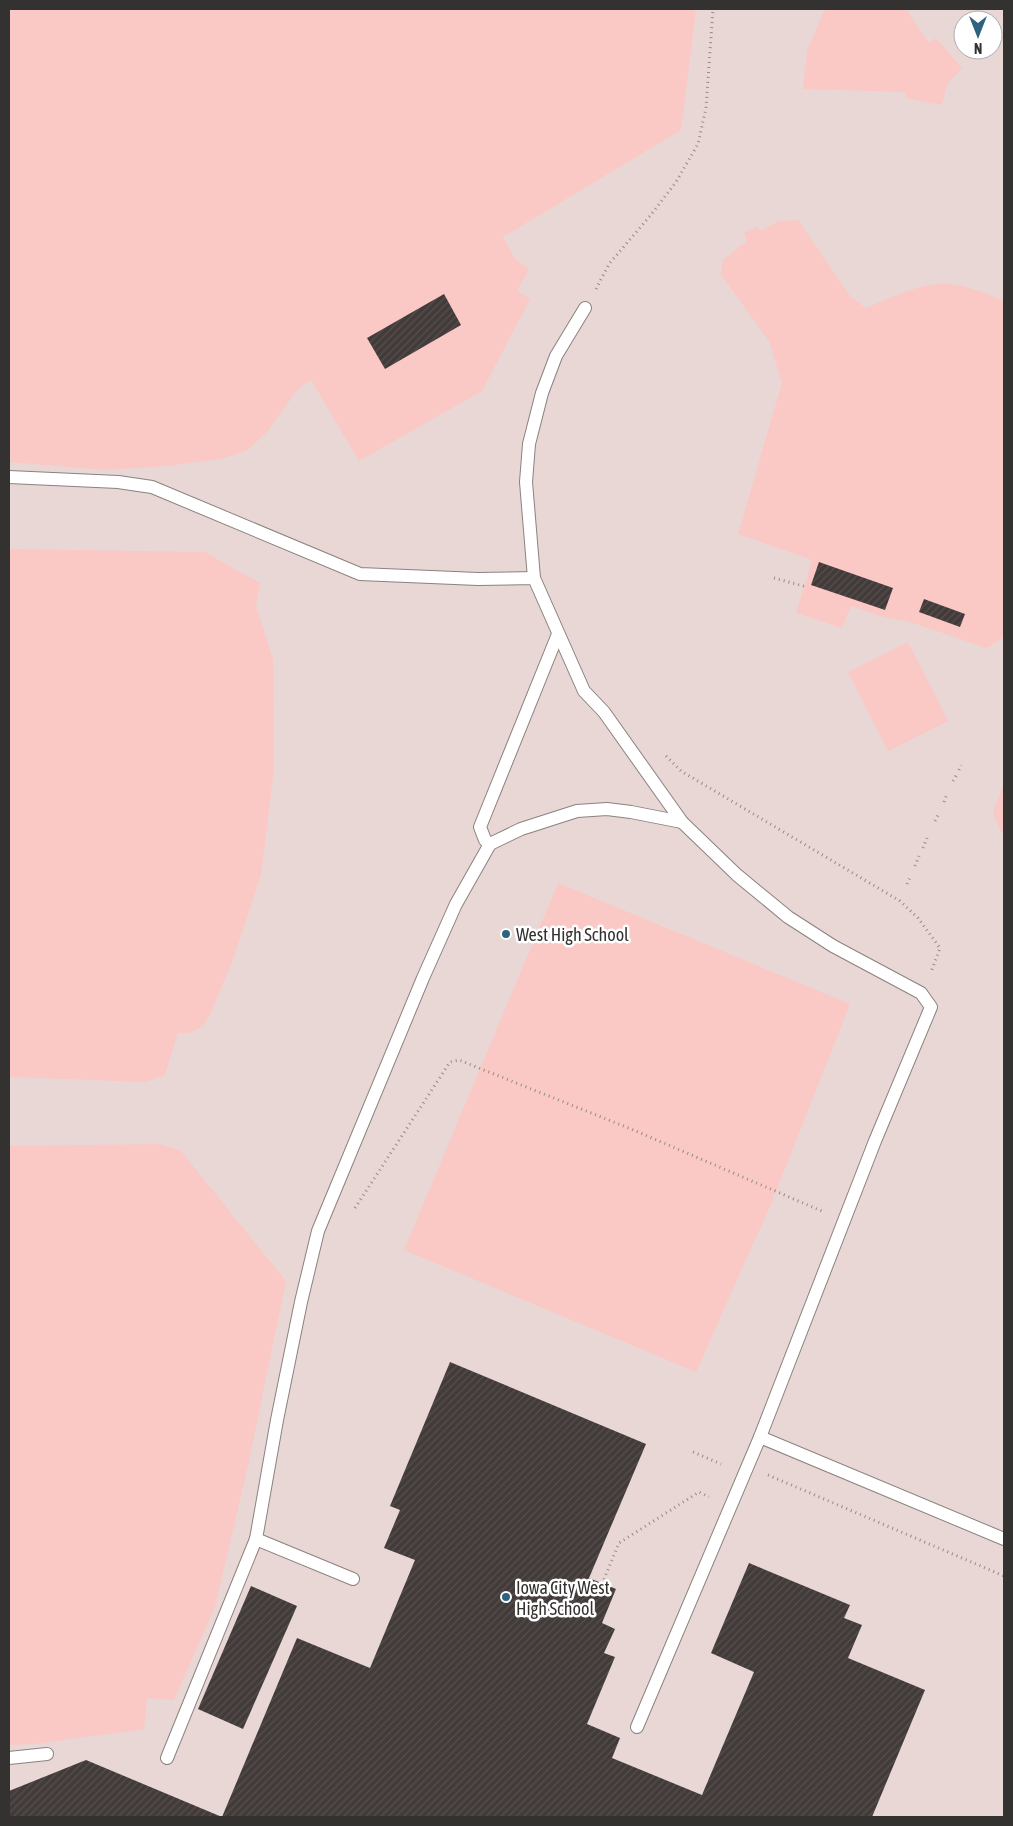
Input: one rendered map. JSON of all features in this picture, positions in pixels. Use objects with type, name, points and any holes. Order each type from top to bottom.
[{"type":"lane","points":[[585,308],[556,356],[542,393],[530,444],[526,482],[534,578],[584,691],[604,712],[682,822],[737,875],[788,918],[833,946],[921,993],[932,1007],[907,1060],[871,1149],[760,1437],[637,1727]]},
{"type":"lane","points":[[9,477],[118,482],[152,487],[360,574],[478,579],[534,578]]},
{"type":"lane","points":[[490,844],[485,840],[480,827],[558,634]]},
{"type":"lane","points":[[167,1758],[256,1540],[277,1420],[301,1302],[318,1231],[423,978],[456,904],[490,844],[521,829],[577,811],[607,809],[682,822]]},
{"type":"lane","points":[[760,1437],[1004,1539]]},
{"type":"lane","points":[[256,1540],[353,1579]]},
{"type":"lane","points":[[9,1758],[47,1754]]},
{"type":"path","points":[[585,308],[609,264],[676,182],[698,144],[706,108],[713,9]]},
{"type":"path","points":[[774,578],[807,587]]},
{"type":"path","points":[[664,754],[681,771],[900,901],[918,918],[940,948],[921,993]]},
{"type":"path","points":[[959,770],[961,765]]},
{"type":"path","points":[[953,782],[957,774]]},
{"type":"path","points":[[944,802],[947,794]]},
{"type":"path","points":[[935,821],[939,813]]},
{"type":"path","points":[[923,848],[927,838]]},
{"type":"path","points":[[914,866],[919,856]]},
{"type":"path","points":[[907,884],[911,875]]},
{"type":"path","points":[[352,1211],[450,1062],[459,1060],[631,1129],[830,1214]]},
{"type":"path","points":[[693,1452],[721,1464]]},
{"type":"path","points":[[720,1473],[727,1458],[1004,1576]]},
{"type":"path","points":[[602,1584],[619,1543],[699,1492],[710,1497],[713,1489]]},
{"type":"shaded area","name":"West High School","points":[[9,9],[1004,9],[1004,1817],[9,1817]]},
{"type":"shaded area","points":[[9,9],[696,9],[681,130],[503,237],[515,259],[529,269],[517,291],[530,299],[482,391],[359,461],[311,380],[298,389],[265,434],[248,450],[221,459],[167,466],[105,470],[9,462]]},
{"type":"shaded area","points":[[825,9],[906,9],[929,43],[936,38],[953,60],[962,68],[947,84],[942,105],[905,98],[906,92],[803,89],[807,51]]},
{"type":"shaded area","points":[[798,220],[850,296],[866,308],[917,288],[938,284],[962,286],[1004,301],[1004,637],[987,648],[907,621],[883,617],[851,606],[842,628],[796,613],[812,560],[738,534],[782,383],[769,341],[721,275],[723,260],[747,241],[744,233],[757,226],[760,231],[778,221]]},
{"type":"shaded area","points":[[9,549],[205,552],[260,583],[256,606],[273,659],[274,768],[261,875],[234,957],[210,1015],[202,1027],[188,1033],[178,1033],[165,1075],[146,1082],[9,1077]]},
{"type":"shaded area","points":[[908,642],[948,721],[888,751],[848,672]]},
{"type":"shaded area","points":[[1004,784],[1004,830],[1002,834],[993,812]]},
{"type":"shaded area","points":[[558,883],[850,1004],[773,1199],[696,1372],[404,1250]]},
{"type":"shaded area","points":[[159,1144],[180,1150],[286,1281],[248,1466],[215,1607],[174,1700],[147,1698],[144,1729],[35,1744],[9,1745],[9,1146]]},
{"type":"building","points":[[444,294],[461,325],[385,369],[367,338]]},
{"type":"building","points":[[819,562],[893,588],[885,610],[811,585]]},
{"type":"building","points":[[924,599],[965,614],[960,627],[919,612]]},
{"type":"building","name":"Iowa City West High School","points":[[450,1362],[646,1444],[589,1578],[616,1589],[602,1623],[615,1629],[604,1653],[615,1657],[587,1724],[620,1738],[612,1758],[702,1795],[754,1672],[711,1653],[749,1563],[850,1605],[844,1618],[862,1625],[848,1658],[925,1690],[872,1817],[222,1817],[297,1638],[370,1668],[415,1560],[384,1548],[400,1510],[390,1506]]},
{"type":"building","points":[[251,1586],[297,1606],[243,1729],[198,1709]]},
{"type":"building","points":[[86,1760],[222,1817],[9,1817],[9,1791]]},
{"type":"place","name":"West High School","points":[[506,934]]},
{"type":"place","name":"Iowa City West High School","points":[[506,1597]]}]
